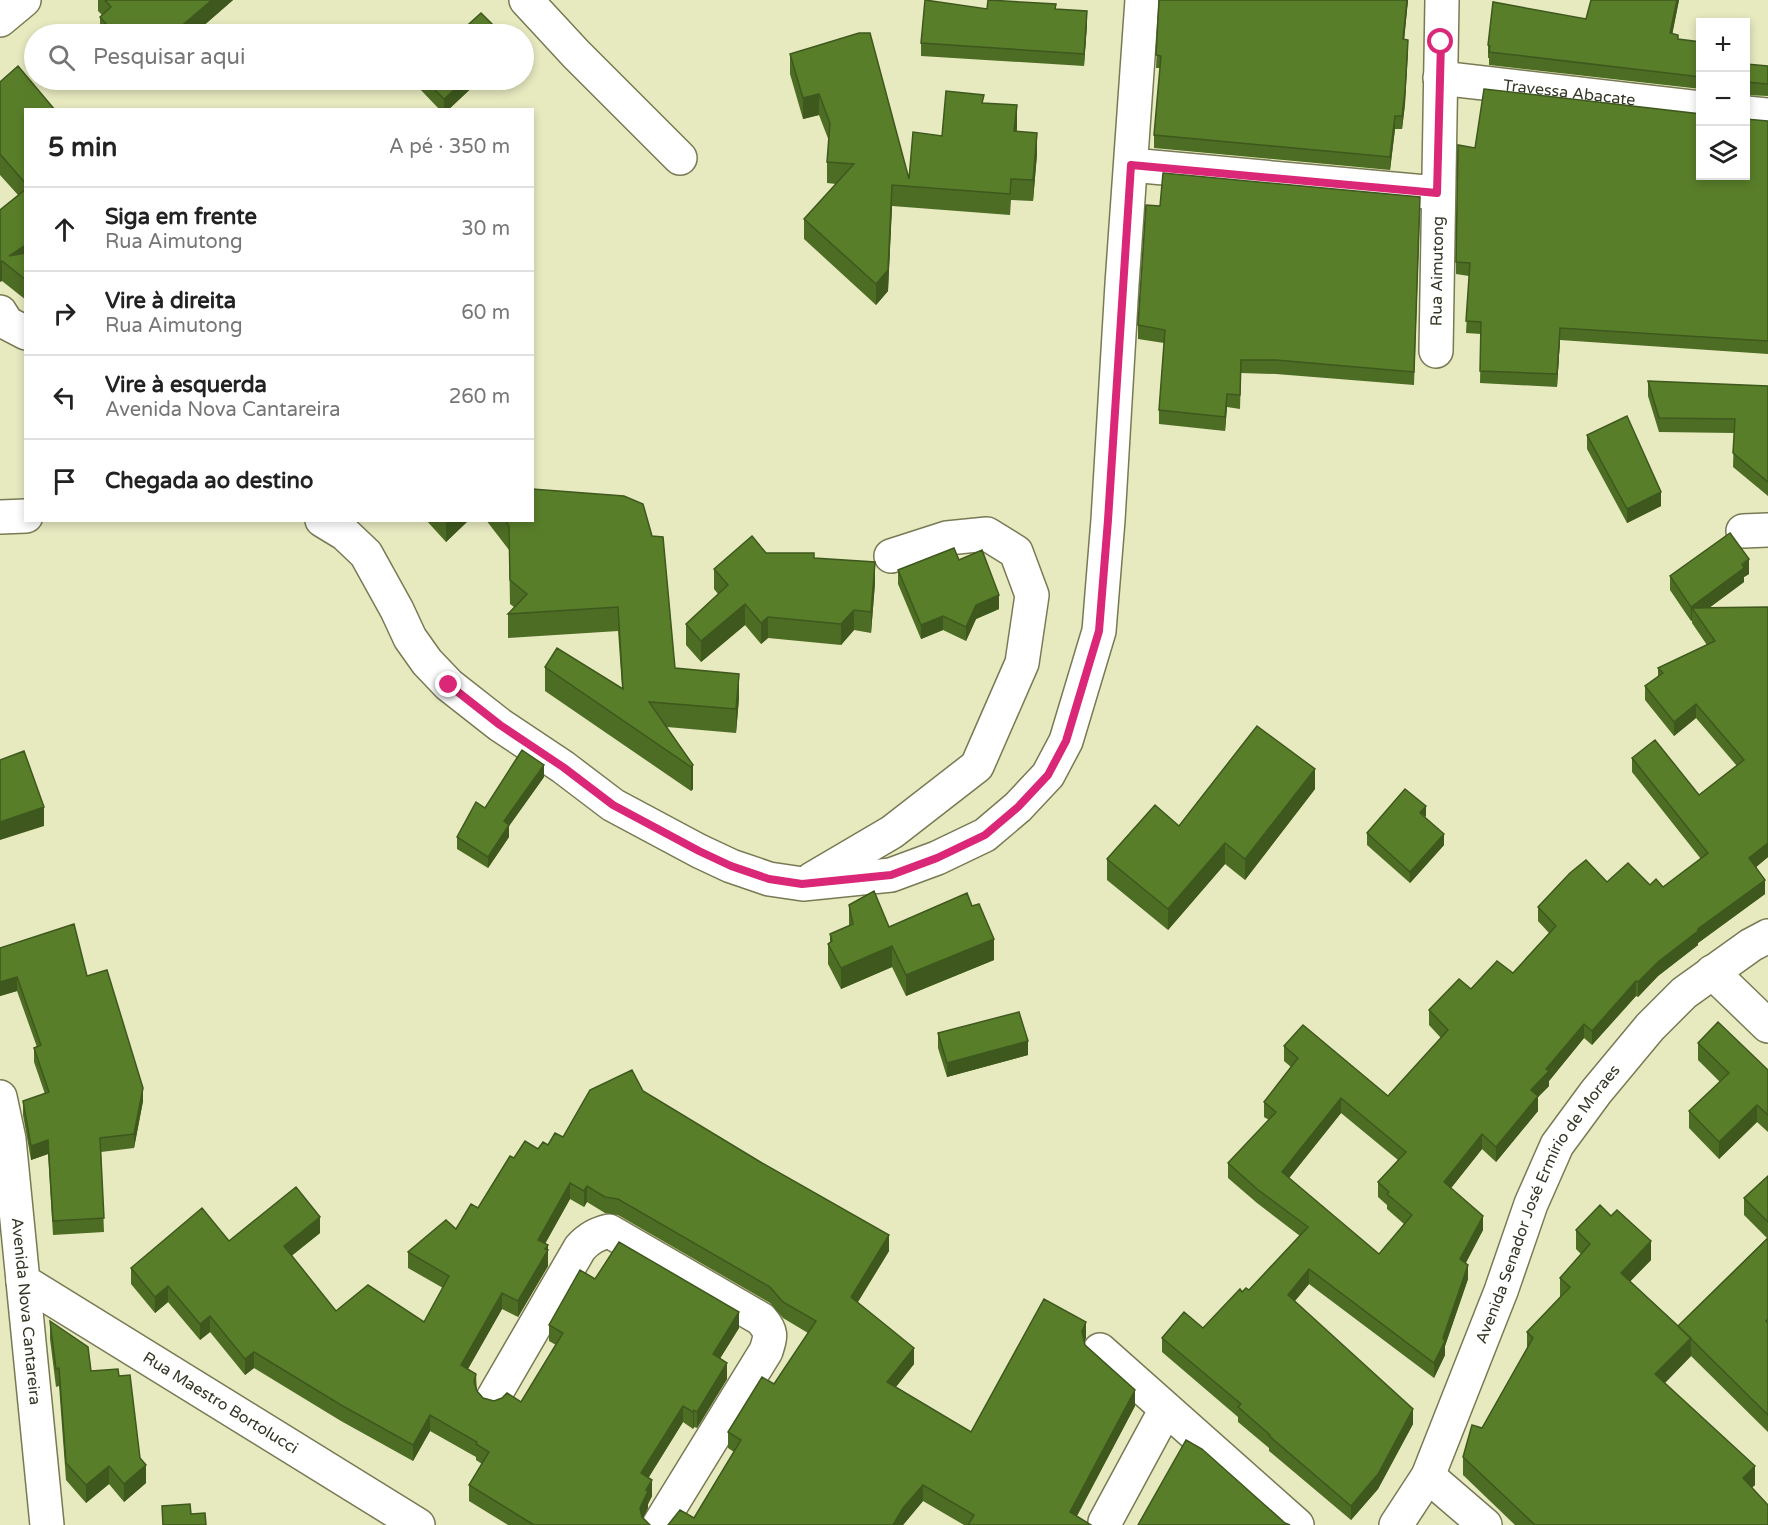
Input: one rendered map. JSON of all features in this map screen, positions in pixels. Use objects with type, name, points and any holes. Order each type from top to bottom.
[{"type":"street","points":[[0,20],[24,0]]},
{"type":"street","points":[[526,0],[576,54],[680,158]]},
{"type":"street","points":[[325,522],[345,534],[366,554],[410,638],[427,662],[449,685],[500,725],[563,767],[613,805],[699,851],[731,866],[769,879],[802,884],[891,875],[937,858],[985,835],[1018,807],[1048,775],[1066,741],[1099,631],[1142,0]]},
{"type":"street","name":"Rua Aimutong","points":[[1436,351],[1442,0]]},
{"type":"street","name":"Travessa Abacate","points":[[1440,78],[1696,107]]},
{"type":"street","points":[[1750,114],[1768,116]]},
{"type":"street","name":"Rua Aimutong","points":[[1131,165],[1437,193]]},
{"type":"street","points":[[0,312],[7,323],[24,332]]},
{"type":"street","points":[[0,517],[24,516]]},
{"type":"street","points":[[802,884],[892,832],[977,766],[1022,663],[1032,595],[1016,552],[987,534],[947,538],[891,556]]},
{"type":"street","name":"Avenida Senador José Ermírio de Moraes","points":[[1396,1525],[1428,1476],[1501,1291],[1531,1204],[1557,1145],[1596,1092],[1650,1027],[1684,993],[1768,936]]},
{"type":"street","points":[[1712,972],[1768,1026]]},
{"type":"street","name":"Avenida Nova Cantareira","points":[[0,1097],[9,1139],[47,1525]]},
{"type":"street","points":[[493,1398],[580,1248],[588,1239],[600,1233],[609,1231],[761,1319],[771,1336],[766,1351],[659,1525]]},
{"type":"street","name":"Rua Maestro Bortolucci","points":[[23,1281],[418,1525]]},
{"type":"street","points":[[1100,1350],[1297,1525]]},
{"type":"street","points":[[1105,1522],[1166,1409]]},
{"type":"street","points":[[1428,1476],[1485,1525]]},
{"type":"building","points":[[105,0],[212,0],[184,24],[106,24],[100,17],[111,7]]},
{"type":"building","points":[[925,0],[987,9],[988,0],[1056,4],[1055,9],[1087,11],[1084,54],[921,43]]},
{"type":"building","points":[[1159,0],[1407,0],[1403,39],[1408,40],[1405,91],[1402,116],[1395,116],[1390,157],[1154,135],[1161,56],[1156,55]]},
{"type":"building","points":[[1591,0],[1677,0],[1670,33],[1678,35],[1678,39],[1696,41],[1696,76],[1489,52],[1493,2],[1586,19]]},
{"type":"building","points":[[481,13],[492,24],[469,24]]},
{"type":"building","points":[[859,33],[870,33],[909,179],[913,132],[942,136],[946,91],[984,95],[982,103],[1017,105],[1014,131],[1037,133],[1033,180],[1011,179],[1010,194],[892,185],[888,270],[876,284],[804,219],[854,164],[827,162],[830,123],[819,94],[803,98],[790,54]]},
{"type":"building","points":[[1750,64],[1768,66],[1768,84],[1750,82]]},
{"type":"building","points":[[18,66],[24,73],[24,90],[38,90],[53,108],[24,108],[24,182],[0,154],[0,82]]},
{"type":"building","points":[[1484,89],[1696,113],[1696,180],[1750,180],[1750,119],[1768,121],[1768,341],[1560,328],[1557,374],[1480,371],[1481,322],[1466,321],[1470,263],[1456,262],[1458,145],[1475,148]]},
{"type":"building","points":[[435,90],[454,90],[444,99]]},
{"type":"building","points":[[1163,173],[1420,197],[1414,372],[1276,360],[1241,360],[1240,395],[1227,394],[1225,417],[1159,410],[1165,330],[1138,325],[1146,205],[1160,206]]},
{"type":"building","points":[[24,191],[24,246],[9,256],[24,253],[24,278],[2,261],[0,262],[0,210]]},
{"type":"building","points":[[1648,381],[1768,386],[1768,482],[1733,453],[1735,419],[1659,418]]},
{"type":"building","points":[[1627,416],[1661,492],[1627,509],[1587,435]]},
{"type":"building","points":[[534,489],[624,496],[643,504],[652,536],[663,537],[675,668],[739,674],[736,709],[649,702],[693,765],[691,767],[545,667],[557,648],[623,689],[618,607],[508,614],[527,594],[510,580],[509,526],[506,522],[534,522]]},
{"type":"building","points":[[1730,533],[1749,559],[1742,564],[1744,568],[1691,607],[1670,576]]},
{"type":"building","points":[[752,536],[766,553],[814,553],[814,558],[875,562],[871,612],[854,610],[841,624],[768,617],[761,623],[745,604],[701,641],[686,624],[728,585],[714,569]]},
{"type":"building","points":[[954,548],[959,560],[982,550],[999,595],[976,605],[966,627],[943,616],[921,625],[898,570]]},
{"type":"building","points":[[1768,607],[1768,843],[1749,858],[1765,880],[1698,929],[1638,982],[1636,981],[1592,1031],[1584,1024],[1546,1069],[1549,1071],[1531,1090],[1538,1096],[1496,1147],[1482,1134],[1444,1182],[1483,1216],[1460,1259],[1468,1265],[1443,1338],[1445,1341],[1434,1363],[1309,1269],[1288,1295],[1413,1409],[1378,1474],[1351,1506],[1269,1436],[1238,1407],[1241,1404],[1162,1338],[1184,1312],[1203,1328],[1240,1289],[1242,1292],[1246,1288],[1249,1290],[1308,1227],[1257,1189],[1228,1163],[1276,1112],[1264,1102],[1298,1058],[1284,1046],[1303,1025],[1388,1096],[1448,1030],[1429,1010],[1459,979],[1471,989],[1497,961],[1513,973],[1556,926],[1538,907],[1570,873],[1586,860],[1607,882],[1628,863],[1650,885],[1656,879],[1663,887],[1708,853],[1632,758],[1655,740],[1699,795],[1744,760],[1696,704],[1674,722],[1645,686],[1663,673],[1658,668],[1715,641],[1692,608]],"holes":[[[1341,1098],[1406,1152],[1378,1182],[1389,1192],[1387,1194],[1412,1215],[1379,1254],[1282,1172]]]},
{"type":"building","points":[[1257,726],[1315,769],[1245,859],[1225,843],[1168,909],[1107,859],[1155,805],[1179,826]]},
{"type":"building","points":[[522,750],[544,765],[504,821],[509,825],[488,857],[457,837],[476,802],[485,808]]},
{"type":"building","points":[[24,751],[44,807],[0,822],[0,760]]},
{"type":"building","points":[[1405,789],[1426,806],[1420,813],[1444,834],[1410,872],[1367,833]]},
{"type":"building","points":[[874,891],[889,927],[967,893],[972,906],[979,904],[994,939],[906,975],[892,946],[841,968],[828,944],[832,941],[830,934],[853,924],[849,905]]},
{"type":"building","points":[[74,924],[87,976],[107,970],[143,1088],[134,1134],[100,1138],[104,1218],[53,1221],[48,1140],[31,1146],[23,1101],[49,1092],[34,1048],[41,1045],[17,977],[0,982],[0,948]]},
{"type":"building","points":[[1019,1012],[1028,1041],[947,1063],[938,1033]]},
{"type":"building","points":[[1718,1022],[1768,1070],[1768,1115],[1757,1105],[1719,1142],[1689,1111],[1729,1073],[1698,1043]]},
{"type":"building","points":[[632,1070],[643,1091],[762,1163],[889,1235],[851,1297],[914,1348],[887,1382],[971,1432],[1044,1299],[1086,1322],[1082,1331],[1085,1345],[1135,1390],[1070,1512],[1091,1525],[968,1525],[974,1515],[923,1485],[903,1508],[893,1525],[668,1525],[680,1510],[694,1518],[741,1440],[728,1432],[762,1377],[774,1384],[816,1321],[783,1302],[770,1287],[618,1199],[605,1197],[587,1186],[584,1191],[570,1183],[538,1240],[548,1245],[545,1249],[548,1250],[518,1301],[502,1293],[461,1365],[476,1374],[474,1382],[483,1398],[494,1401],[507,1393],[521,1402],[563,1333],[549,1325],[580,1270],[595,1279],[619,1242],[739,1312],[713,1354],[727,1363],[697,1412],[683,1406],[641,1473],[652,1480],[640,1508],[642,1517],[650,1525],[534,1525],[469,1485],[489,1452],[476,1444],[477,1442],[430,1415],[413,1445],[341,1405],[254,1352],[245,1359],[210,1316],[200,1324],[168,1286],[155,1297],[131,1268],[202,1208],[229,1241],[296,1187],[320,1217],[284,1246],[336,1311],[368,1285],[424,1322],[449,1276],[408,1252],[446,1220],[456,1229],[471,1204],[478,1208],[510,1156],[514,1158],[525,1141],[538,1149],[543,1142],[548,1145],[555,1133],[563,1137],[590,1090]]},
{"type":"building","points":[[1768,1176],[1768,1222],[1744,1198]]},
{"type":"building","points":[[1600,1205],[1611,1216],[1617,1210],[1651,1241],[1621,1273],[1691,1338],[1655,1374],[1755,1466],[1743,1478],[1768,1505],[1768,1525],[1535,1525],[1463,1457],[1472,1425],[1482,1428],[1533,1338],[1527,1332],[1570,1287],[1560,1278],[1590,1244],[1576,1230]]},
{"type":"building","points":[[1768,1238],[1768,1319],[1766,1321],[1768,1323],[1768,1415],[1678,1326]]},
{"type":"building","points":[[50,1321],[88,1347],[91,1371],[118,1369],[119,1376],[130,1375],[140,1458],[146,1465],[124,1484],[109,1466],[86,1485],[66,1463],[59,1368],[56,1369]]},
{"type":"building","points":[[1186,1440],[1202,1449],[1290,1525],[1138,1525]]},
{"type":"building","points":[[190,1504],[191,1514],[205,1513],[206,1525],[163,1525],[162,1506]]},
{"type":"route","points":[[449,685],[500,725],[563,767],[613,805],[699,851],[731,866],[769,879],[802,884],[891,875],[937,858],[985,835],[1018,807],[1048,775],[1066,741],[1099,631],[1131,165],[1437,193],[1441,42]]}]
